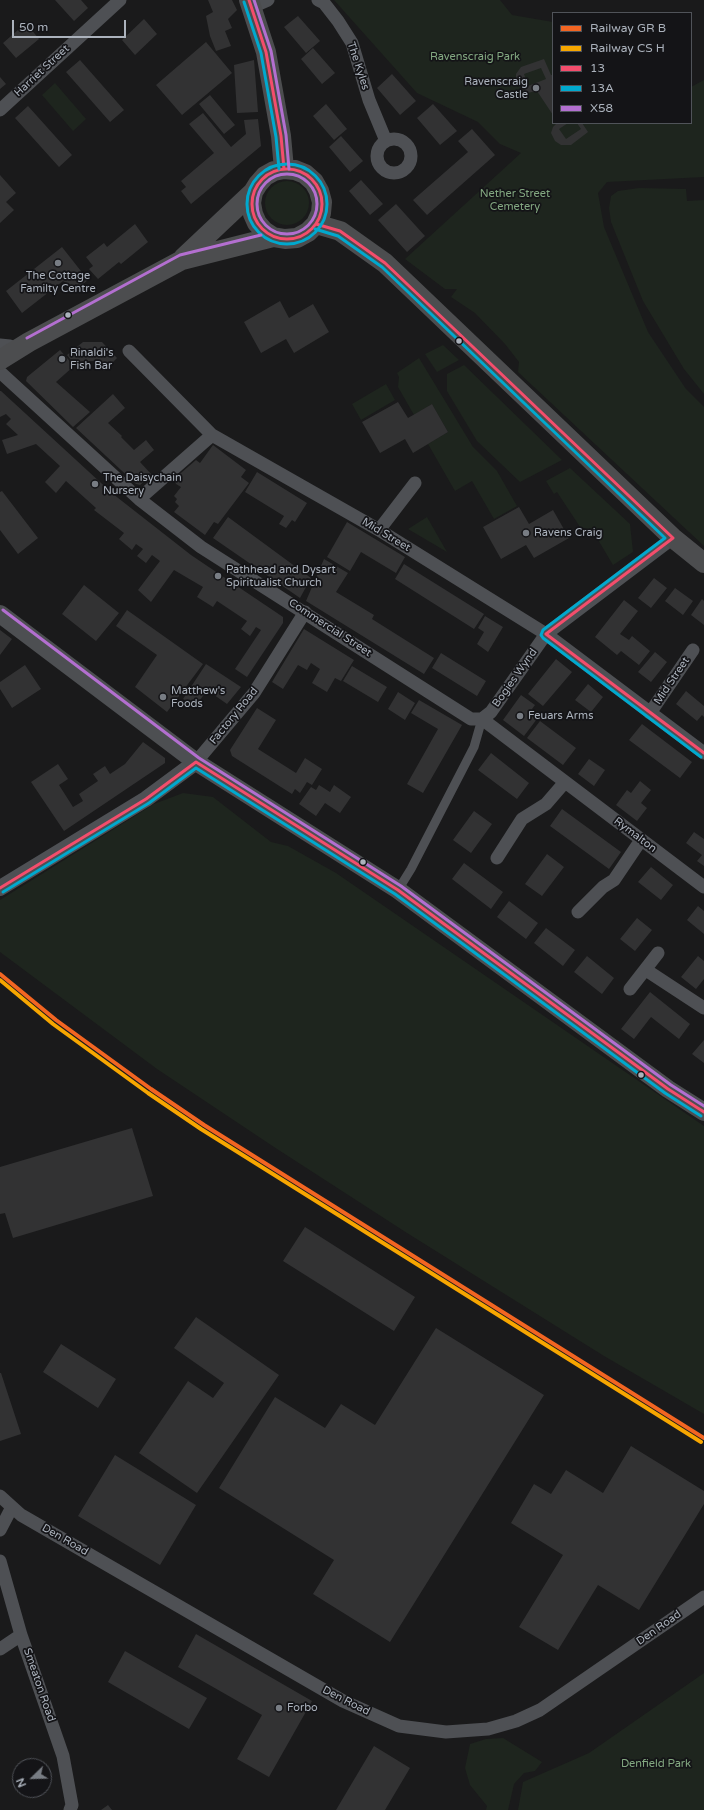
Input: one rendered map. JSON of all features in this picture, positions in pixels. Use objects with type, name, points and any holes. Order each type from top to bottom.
[{"type":"main road","points":[[257,2],[282,136],[284,169]]},
{"type":"main road","points":[[8,348],[182,260],[273,237],[285,239],[297,238],[308,232],[316,224],[321,213],[322,202],[320,191],[314,182],[305,174],[295,170],[284,169],[274,171],[265,176],[253,192],[182,260]]},
{"type":"main road","points":[[253,192],[251,203],[253,214],[257,223],[264,231],[273,237]]},
{"type":"main road","points":[[316,224],[340,231],[386,263],[673,538],[704,564]]},
{"type":"main road","points":[[0,614],[196,762],[398,890],[668,1089],[704,1112]]},
{"type":"street","name":"Harriet Street","points":[[0,110],[120,0]]},
{"type":"street","name":"The Kyles","points":[[318,0],[329,9],[352,43],[369,100],[386,141]]},
{"type":"street","name":"Mid Street","points":[[129,351],[212,435],[379,530],[546,634],[704,753]]},
{"type":"street","name":"Commercial Street","points":[[0,372],[139,499],[201,547],[471,719],[482,719]]},
{"type":"street","points":[[139,499],[212,435]]},
{"type":"street","points":[[379,530],[415,483]]},
{"type":"street","name":"Bogies Wynd","points":[[482,719],[491,712],[546,634],[673,538]]},
{"type":"street","name":"Factory Road","points":[[0,888],[146,799],[196,762],[254,693],[305,612]]},
{"type":"street","name":"Mid Street","points":[[650,713],[693,650]]},
{"type":"street","points":[[398,890],[411,870],[474,747],[482,719]]},
{"type":"street","name":"Rymalton","points":[[482,719],[704,887]]},
{"type":"street","points":[[497,858],[522,819],[546,804],[565,782]]},
{"type":"street","points":[[578,912],[603,887],[614,880],[641,840]]},
{"type":"street","points":[[630,989],[658,953]]},
{"type":"street","points":[[646,970],[704,1008]]},
{"type":"street","name":"Den Road","points":[[0,1496],[21,1515],[343,1701],[399,1726],[446,1732],[488,1729],[516,1721],[540,1710],[704,1597]]},
{"type":"street","points":[[0,1530],[12,1507]]},
{"type":"street","name":"Smeaton Road","points":[[0,1561],[21,1635],[63,1756],[72,1805],[70,1810]]},
{"type":"street","points":[[0,1649],[21,1635]]},
{"type":"green space","points":[[334,0],[500,0],[512,15],[552,22],[552,124],[692,124],[692,86],[704,80],[704,177],[607,182],[598,193],[604,227],[648,332],[686,389],[704,407],[704,546],[518,372],[519,362],[505,344],[475,313],[451,297],[457,289],[445,289],[405,259],[521,153],[500,144],[478,122],[417,93]]},
{"type":"green space","points":[[55,83],[86,119],[73,131],[42,95]]},
{"type":"green space","points":[[283,181],[291,181],[303,187],[309,199],[309,207],[303,219],[291,225],[283,225],[271,219],[265,207],[265,199],[271,187]]},
{"type":"green space","points":[[639,188],[686,189],[687,201],[704,200],[704,394],[684,369],[643,301],[611,222],[609,208],[611,196],[618,191]]},
{"type":"green space","points":[[443,345],[459,360],[437,372],[425,354]]},
{"type":"green space","points":[[419,358],[473,447],[497,471],[517,506],[494,519],[472,481],[455,491],[428,444],[448,432],[432,404],[414,415],[398,387],[399,377],[397,373]]},
{"type":"green space","points":[[464,365],[562,460],[520,482],[477,441],[447,391],[447,374]]},
{"type":"green space","points":[[386,384],[395,400],[361,420],[352,404]]},
{"type":"green space","points":[[570,468],[630,524],[633,552],[613,565],[594,533],[586,536],[557,492],[554,494],[546,481]]},
{"type":"green space","points":[[427,517],[447,552],[408,529]]},
{"type":"green space","points":[[183,793],[213,797],[271,842],[288,846],[336,873],[704,1126],[704,1414],[604,1356],[407,1233],[274,1147],[157,1069],[0,952],[0,900],[154,804]]},
{"type":"green space","name":"Denfield Park","points":[[704,1673],[704,1810],[518,1810],[523,1782],[589,1753]]},
{"type":"green space","points":[[503,1738],[542,1762],[535,1771],[524,1773],[514,1784],[508,1810],[486,1810],[487,1806],[470,1785],[465,1768],[470,1744],[486,1739]]},
{"type":"building","points":[[55,0],[81,0],[88,8],[74,21]]},
{"type":"building","points":[[208,0],[232,0],[237,10],[228,19],[232,28],[225,31],[231,46],[216,51],[210,36],[206,16],[213,12]]},
{"type":"building","points":[[298,16],[320,41],[306,53],[284,27]]},
{"type":"building","points":[[144,19],[157,34],[135,55],[122,40]]},
{"type":"building","points":[[26,23],[39,39],[16,58],[3,43]]},
{"type":"building","points":[[206,42],[232,73],[182,115],[156,85]]},
{"type":"building","points":[[313,48],[335,73],[322,84],[301,59]]},
{"type":"building","name":"Ravenscraig Castle","points":[[544,59],[552,75],[552,114],[537,91],[527,93],[522,90],[516,82],[516,74],[521,67]],"holes":[[[541,68],[546,79],[528,86],[524,74]]]},
{"type":"building","points":[[80,60],[124,110],[110,122],[66,72]]},
{"type":"building","points":[[254,60],[258,112],[237,113],[234,65]]},
{"type":"building","points":[[392,74],[416,101],[400,115],[377,88]]},
{"type":"building","points":[[0,77],[6,84],[0,89]]},
{"type":"building","points":[[210,95],[235,125],[224,134],[199,104]]},
{"type":"building","points":[[326,104],[347,129],[334,140],[313,116]]},
{"type":"building","points":[[433,104],[457,131],[440,145],[417,118]]},
{"type":"building","points":[[28,106],[72,155],[59,167],[15,118]]},
{"type":"building","points":[[203,113],[231,147],[246,134],[244,120],[258,119],[261,146],[191,204],[181,191],[186,187],[181,181],[214,153],[189,124]]},
{"type":"building","points":[[556,124],[566,124],[559,129],[566,139],[581,129],[578,124],[583,124],[588,132],[571,145],[561,145],[555,141],[551,133]]},
{"type":"building","points":[[472,129],[495,155],[427,215],[413,200],[468,152],[458,141]]},
{"type":"building","points":[[341,136],[363,161],[350,172],[329,147]]},
{"type":"building","points":[[0,175],[16,193],[6,202],[14,210],[0,223]]},
{"type":"building","points":[[361,180],[383,204],[370,215],[349,191]]},
{"type":"building","points":[[396,204],[425,236],[407,252],[378,220]]},
{"type":"building","points":[[135,224],[148,242],[121,264],[119,262],[98,279],[89,269],[93,266],[86,257],[104,243],[107,247]]},
{"type":"building","name":"The Cottage Familty Centre","points":[[62,247],[88,280],[77,289],[63,281],[22,313],[6,291]]},
{"type":"building","points":[[280,301],[289,318],[313,304],[329,332],[294,353],[286,339],[261,353],[244,322]]},
{"type":"building","points":[[83,342],[102,342],[117,358],[104,371],[95,361],[89,361],[79,370],[67,355]]},
{"type":"building","points":[[60,350],[74,366],[56,382],[90,412],[73,427],[26,381],[27,377]]},
{"type":"building","points":[[0,391],[113,494],[191,555],[283,617],[283,623],[247,677],[235,669],[261,630],[256,627],[250,636],[241,629],[247,621],[217,601],[213,607],[197,597],[203,587],[174,570],[151,602],[138,590],[160,561],[152,555],[146,563],[137,556],[143,549],[136,544],[132,550],[119,539],[124,533],[94,510],[96,508],[66,481],[56,493],[45,482],[60,466],[36,444],[7,454],[2,440],[18,435],[6,424],[11,419],[6,414],[0,417]]},
{"type":"building","points":[[113,394],[125,408],[108,423],[134,450],[146,440],[154,450],[140,462],[152,475],[140,485],[136,484],[76,428]]},
{"type":"building","points":[[398,402],[408,418],[432,404],[448,432],[413,453],[405,439],[380,453],[362,422]]},
{"type":"building","points":[[213,445],[246,470],[241,477],[249,483],[218,524],[214,522],[205,535],[174,512],[179,506],[175,502],[177,499],[174,496],[181,487],[176,484],[174,479],[196,460],[200,463]]},
{"type":"building","points":[[257,472],[307,503],[295,522],[292,520],[286,528],[279,524],[284,516],[245,492]]},
{"type":"building","points":[[2,491],[38,538],[18,554],[0,530],[0,492]]},
{"type":"building","name":"Ravens Craig","points":[[519,507],[529,524],[553,510],[569,538],[534,558],[526,545],[501,559],[483,527]]},
{"type":"building","points":[[228,517],[311,578],[300,598],[213,538]]},
{"type":"building","points":[[347,522],[405,557],[396,573],[361,552],[350,571],[327,557]]},
{"type":"building","points":[[324,559],[348,573],[336,592],[374,615],[372,619],[434,658],[424,674],[306,601]]},
{"type":"building","points":[[404,564],[484,614],[474,629],[395,579]]},
{"type":"building","points":[[654,578],[667,588],[651,608],[638,598]]},
{"type":"building","points":[[84,585],[119,613],[96,641],[62,614]]},
{"type":"building","points":[[675,588],[693,601],[683,615],[665,601]]},
{"type":"building","points":[[702,599],[704,601],[704,625],[691,615]]},
{"type":"building","points":[[624,600],[638,611],[620,634],[629,640],[632,636],[650,651],[639,665],[621,651],[617,655],[595,637]]},
{"type":"building","points":[[127,610],[203,664],[167,712],[135,687],[157,655],[116,626]]},
{"type":"building","points":[[485,616],[503,627],[488,652],[477,644],[484,632],[478,628]]},
{"type":"building","points":[[304,629],[354,660],[341,681],[335,678],[327,692],[312,683],[320,669],[311,663],[307,670],[298,665],[283,689],[272,682]]},
{"type":"building","points":[[0,630],[12,639],[0,655]]},
{"type":"building","points":[[655,652],[667,662],[651,682],[638,672]]},
{"type":"building","points":[[441,653],[486,681],[477,696],[432,668]]},
{"type":"building","points":[[556,659],[572,672],[543,706],[528,694]]},
{"type":"building","points":[[206,664],[241,687],[227,704],[207,690],[196,706],[183,699]]},
{"type":"building","points":[[25,665],[41,689],[12,708],[0,689],[0,682]]},
{"type":"building","points":[[352,666],[387,687],[378,702],[343,681]]},
{"type":"building","points":[[588,684],[603,697],[591,712],[575,700]]},
{"type":"building","points":[[686,691],[704,706],[704,717],[702,715],[697,721],[676,704]]},
{"type":"building","points":[[398,692],[415,703],[405,720],[388,709]]},
{"type":"building","points":[[521,695],[535,705],[532,709],[540,715],[524,736],[503,720]]},
{"type":"building","points":[[419,700],[462,725],[423,793],[407,784],[438,729],[411,713]]},
{"type":"building","points":[[257,708],[276,720],[258,749],[296,773],[305,758],[322,769],[312,785],[307,782],[300,793],[295,789],[292,794],[232,756],[230,750]]},
{"type":"building","points":[[540,721],[576,748],[563,765],[527,738]]},
{"type":"building","points":[[642,724],[692,762],[680,778],[629,740]]},
{"type":"building","points":[[143,742],[165,758],[165,763],[64,831],[31,782],[58,764],[68,779],[59,785],[73,807],[83,801],[79,794],[98,781],[93,774],[105,766],[110,774],[125,764]]},
{"type":"building","points":[[491,753],[529,783],[517,799],[478,770]]},
{"type":"building","points":[[589,759],[605,770],[594,786],[578,774]]},
{"type":"building","points":[[640,781],[651,790],[641,803],[647,808],[637,821],[616,805],[627,790],[631,793]]},
{"type":"building","points":[[319,785],[330,792],[334,785],[351,797],[340,813],[325,803],[316,816],[299,804],[311,787],[316,790]]},
{"type":"building","points":[[562,809],[621,852],[609,869],[550,826]]},
{"type":"building","points":[[474,811],[492,824],[471,853],[453,840]]},
{"type":"building","points":[[694,832],[704,839],[704,866],[697,861],[702,855],[686,843]]},
{"type":"building","points":[[547,854],[564,867],[542,896],[525,884]]},
{"type":"building","points":[[464,863],[503,892],[491,909],[452,879]]},
{"type":"building","points":[[651,867],[673,885],[661,900],[638,882]]},
{"type":"building","points":[[509,901],[538,923],[526,939],[497,917]]},
{"type":"building","points":[[698,906],[704,911],[704,934],[687,920]]},
{"type":"building","points":[[637,918],[652,930],[635,951],[620,939]]},
{"type":"building","points":[[546,928],[575,950],[563,966],[534,943]]},
{"type":"building","points":[[587,956],[614,978],[602,994],[574,972]]},
{"type":"building","points":[[698,956],[704,961],[704,979],[696,989],[681,977]]},
{"type":"building","points":[[650,992],[690,1024],[679,1039],[651,1017],[634,1039],[621,1029]]},
{"type":"building","points":[[704,1040],[704,1063],[692,1054]]},
{"type":"building","points":[[132,1128],[153,1196],[13,1238],[5,1213],[0,1214],[0,1167]]},
{"type":"building","points":[[305,1227],[415,1297],[394,1331],[283,1261]]},
{"type":"building","points":[[196,1317],[279,1375],[197,1493],[139,1453],[188,1381],[213,1398],[224,1383],[174,1348]]},
{"type":"building","points":[[436,1328],[544,1395],[390,1642],[313,1594],[334,1560],[219,1488],[275,1397],[325,1428],[341,1404],[375,1425]]},
{"type":"building","points":[[61,1344],[116,1379],[98,1408],[43,1372]]},
{"type":"building","points":[[0,1373],[21,1434],[0,1441]]},
{"type":"building","points":[[631,1446],[704,1491],[704,1504],[639,1610],[598,1585],[558,1650],[519,1627],[563,1555],[511,1523],[534,1484],[551,1494],[566,1470],[603,1493]]},
{"type":"building","points":[[115,1455],[196,1505],[160,1565],[78,1516]]},
{"type":"building","name":"Forbo","points":[[196,1634],[312,1701],[269,1777],[237,1759],[262,1715],[178,1667]]},
{"type":"building","points":[[125,1651],[207,1698],[189,1729],[108,1682]]},
{"type":"building","points":[[374,1746],[410,1768],[385,1810],[336,1810]]},
{"type":"building","points":[[108,1805],[112,1810],[101,1810]]},
{"type":"transit line","name":"13","points":[[249,0],[266,52],[281,136],[284,169]]},
{"type":"transit line","name":"X58","points":[[254,0],[271,51],[286,135],[289,169]]},
{"type":"transit line","name":"13A","points":[[244,2],[261,53],[276,137],[279,169]]},
{"type":"transit line","name":"13A","points":[[287,164],[302,167],[315,176],[324,189],[327,204],[324,219],[315,232],[302,241],[287,244],[272,241],[259,232],[250,219],[247,204],[250,189],[259,176],[272,167],[287,164]]},
{"type":"transit line","name":"13","points":[[287,169],[300,172],[312,179],[319,191],[322,204],[319,217],[312,229],[300,236],[287,239],[274,236],[262,229],[255,217],[252,204],[255,191],[262,179],[274,172],[287,169]]},
{"type":"transit line","name":"X58","points":[[287,174],[304,179],[312,187],[317,204],[312,221],[304,229],[287,234],[270,229],[262,221],[257,204],[262,187],[270,179],[287,174]]},
{"type":"transit line","name":"13","points":[[316,224],[340,231],[385,263],[673,538],[546,634],[704,753]]},
{"type":"transit line","name":"13A","points":[[315,229],[338,236],[382,267],[665,538],[543,630],[541,635],[701,757]]},
{"type":"transit line","name":"X58","points":[[27,338],[180,255],[261,235]]},
{"type":"transit line","name":"X58","points":[[3,610],[199,758],[401,886],[671,1085],[704,1106]]},
{"type":"transit line","name":"13","points":[[0,888],[146,799],[196,762],[398,890],[668,1089],[704,1112]]},
{"type":"transit line","name":"13A","points":[[3,892],[149,803],[196,768],[395,894],[665,1093],[701,1116]]},
{"type":"transit line","points":[[0,974],[56,1020],[151,1089],[204,1125],[704,1438]]},
{"type":"transit line","points":[[0,980],[53,1024],[148,1093],[201,1129],[701,1442]]},
{"type":"place","name":"Ravenscraig Castle","points":[[536,88]]},
{"type":"place","name":"The Cottage Familty Centre","points":[[58,263]]},
{"type":"place","name":"Rinaldi's Fish Bar","points":[[62,359]]},
{"type":"place","name":"The Daisychain Nursery","points":[[95,484]]},
{"type":"place","name":"Ravens Craig","points":[[526,533]]},
{"type":"place","name":"Pathhead and Dysart Spiritualist Church","points":[[218,576]]},
{"type":"place","name":"Matthew's Foods","points":[[163,697]]},
{"type":"place","name":"Feuars Arms","points":[[520,716]]},
{"type":"place","name":"Forbo","points":[[279,1708]]},
{"type":"park label","name":"Ravenscraig Park","points":[[475,57]]},
{"type":"park label","name":"Nether Street Cemetery","points":[[515,200]]}]
